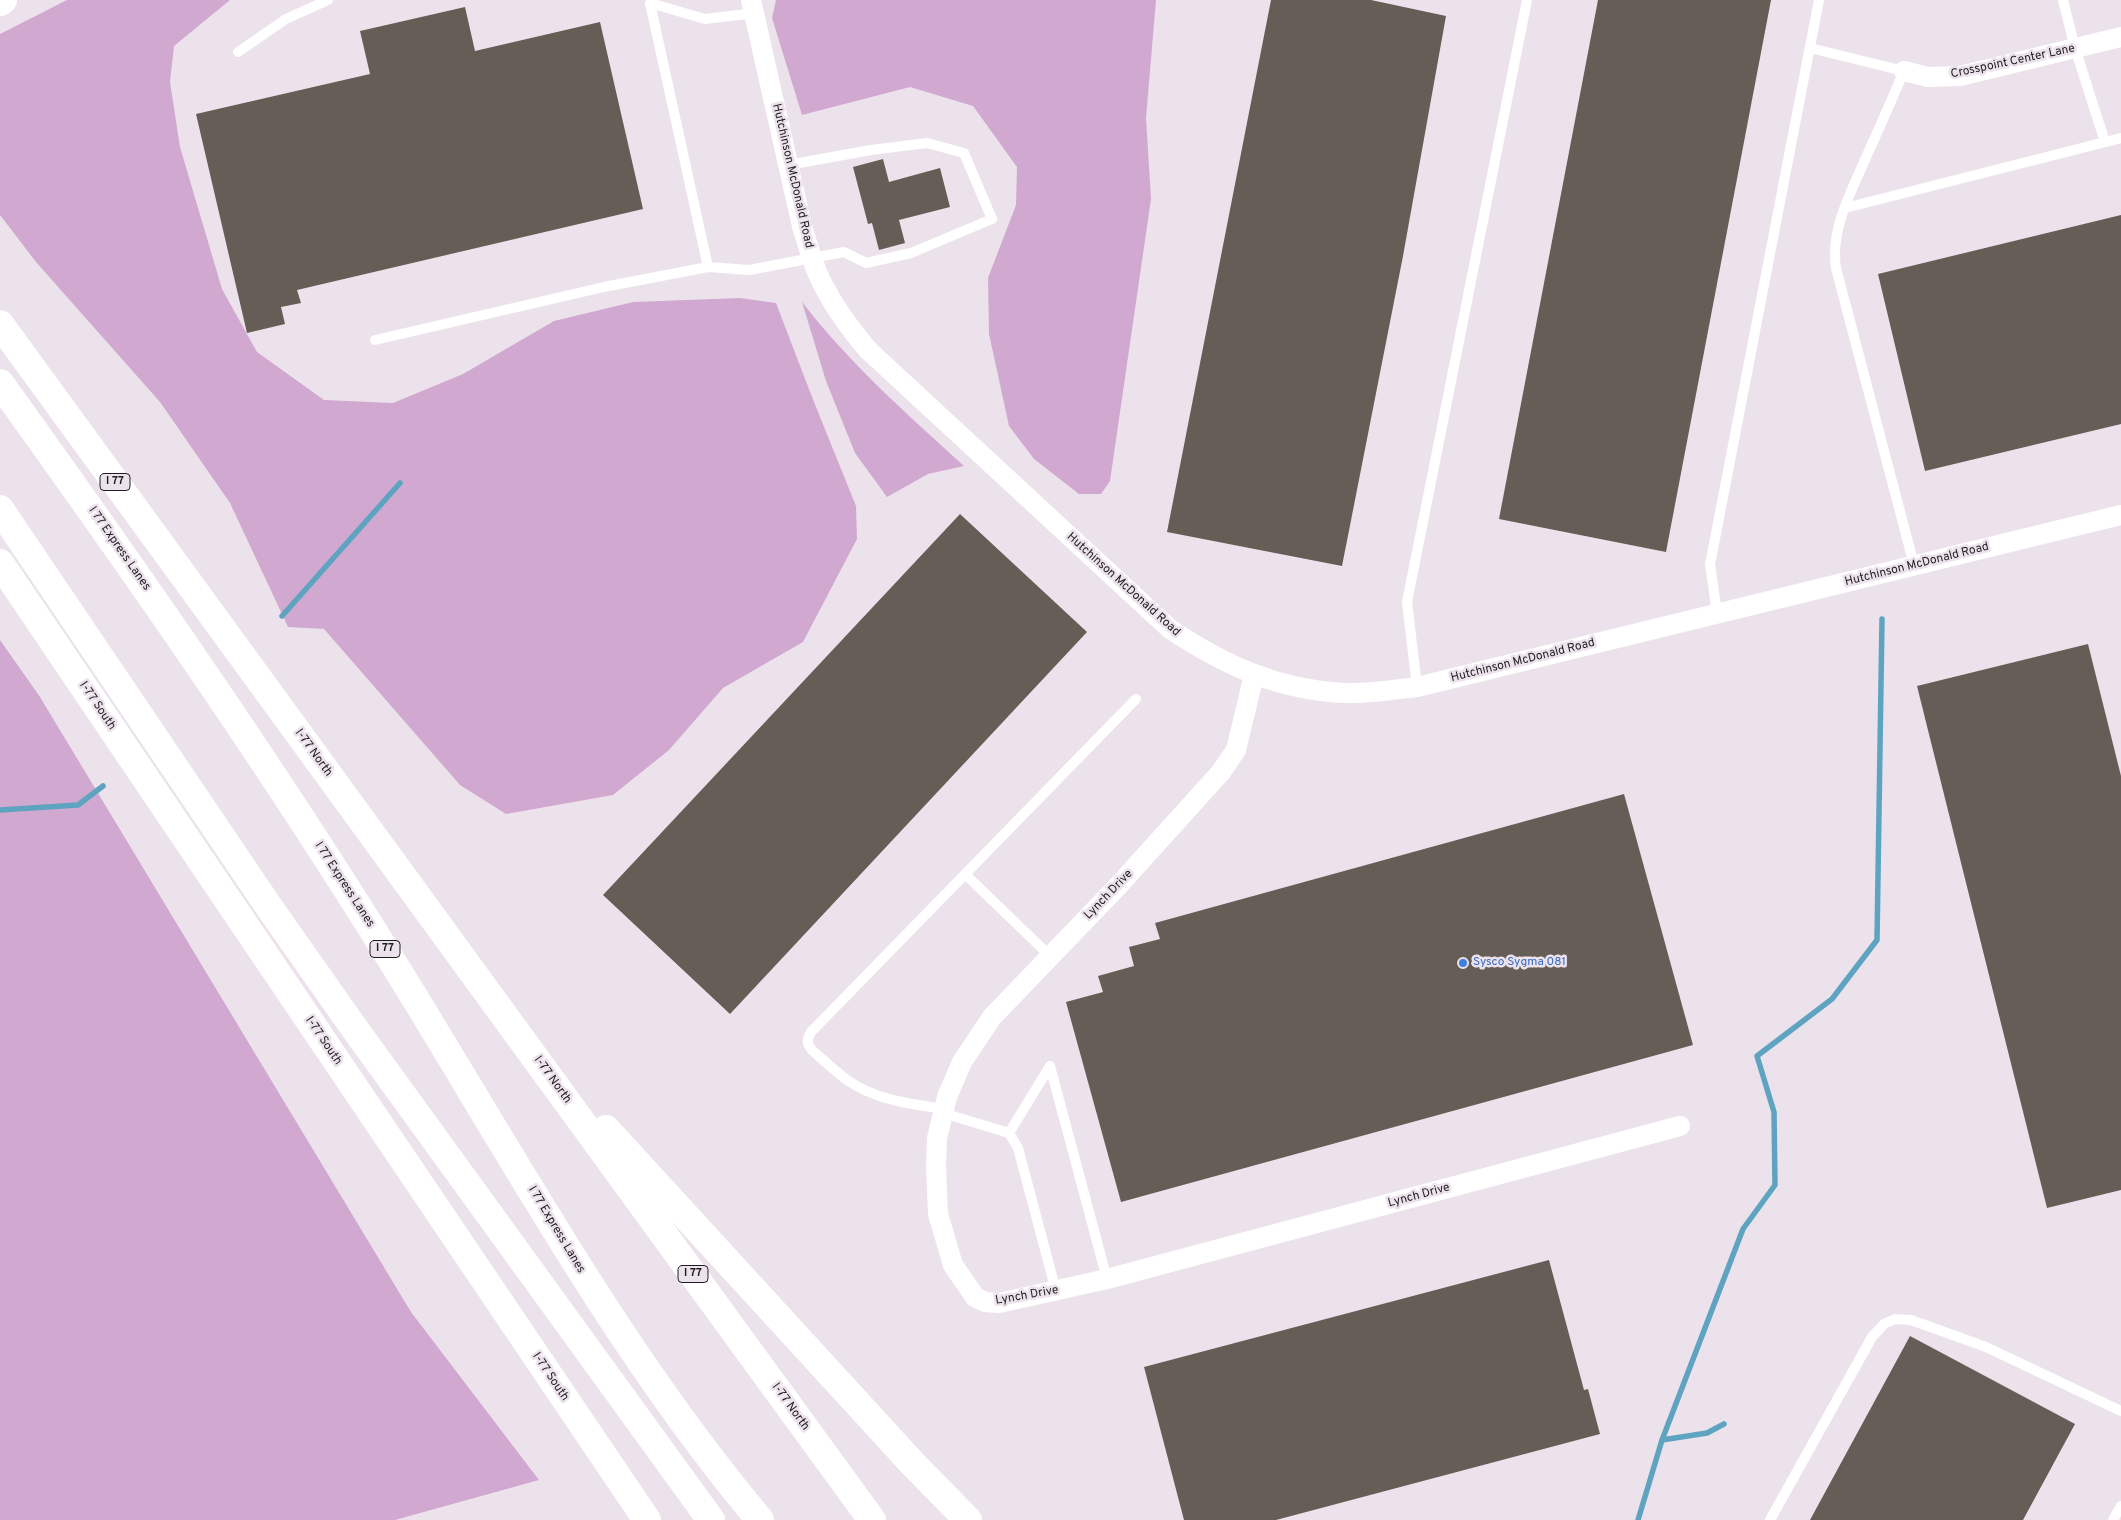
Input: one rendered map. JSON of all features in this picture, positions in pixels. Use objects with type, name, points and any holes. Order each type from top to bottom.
[{"type":"highway","name":"I-77 North","points":[[0,324],[872,1520]]},
{"type":"highway","name":"I 77 Express Lanes","points":[[0,383],[129,563],[283,790],[398,970],[633,1353],[716,1468],[760,1520]]},
{"type":"highway","points":[[0,510],[261,896],[346,1017],[711,1520]]},
{"type":"highway","name":"I-77 South","points":[[0,563],[647,1520]]},
{"type":"highway","points":[[514,1028],[913,1464],[968,1520]]},
{"type":"highway","points":[[528,1344],[630,1520]]},
{"type":"street","name":"Hutchinson McDonald Road","points":[[753,7],[802,226],[812,259],[826,292],[846,322],[868,350],[1170,630],[1205,652],[1254,675],[1285,685],[1344,693],[1379,692],[1416,687],[2121,515]]},
{"type":"street","name":"Crosspoint Center Lane","points":[[1904,71],[1928,77],[1960,76],[2121,37]]},
{"type":"street","name":"Lynch Drive","points":[[1254,675],[1236,750],[1221,772],[1118,886],[992,1017],[962,1062],[947,1097],[937,1138],[938,1214],[953,1264],[975,1297],[985,1302],[999,1303],[1107,1279],[1680,1126]]},
{"type":"lane","points":[[238,52],[286,19],[328,0]]},
{"type":"lane","points":[[1416,687],[1407,602],[1527,0]]},
{"type":"lane","points":[[1717,613],[1710,564],[1819,0]]},
{"type":"lane","points":[[2063,0],[2075,48],[2105,142]]},
{"type":"lane","points":[[646,1],[705,19],[753,7]]},
{"type":"lane","points":[[646,1],[708,267]]},
{"type":"lane","points":[[1810,48],[1904,71],[1845,208],[1837,232],[1834,252],[1836,268],[1914,565]]},
{"type":"lane","points":[[1845,208],[2121,138]]},
{"type":"lane","points":[[374,340],[604,287],[708,267],[749,270],[844,252],[866,263],[910,253],[992,219],[964,153],[951,149],[927,143],[871,150],[788,165]]},
{"type":"lane","points":[[1056,1290],[1018,1148],[1009,1133],[944,1111],[903,1103],[873,1093],[848,1081],[812,1050],[808,1045],[807,1039],[811,1032],[1136,700]]},
{"type":"lane","points":[[966,875],[1050,956]]},
{"type":"lane","points":[[1009,1133],[1050,1066],[1107,1279]]},
{"type":"lane","points":[[1770,1520],[1872,1337],[1884,1324],[1895,1319],[1910,1320],[1986,1347],[2121,1411]]},
{"type":"lane","points":[[2113,1520],[2121,1506]]},
{"type":"shaded area","points":[[67,0],[230,0],[174,46],[170,82],[180,147],[222,289],[257,352],[324,400],[393,403],[463,374],[554,321],[633,302],[740,298],[776,303],[856,506],[857,539],[803,642],[723,688],[669,750],[613,795],[506,814],[460,785],[324,629],[288,627],[230,503],[160,402],[36,262],[0,215],[0,34]]},
{"type":"shaded area","points":[[776,0],[1156,0],[1146,118],[1151,199],[1110,481],[1101,494],[1079,494],[1034,459],[1009,426],[989,334],[988,278],[1016,205],[1017,167],[973,106],[910,87],[802,115],[772,18]]},
{"type":"shaded area","points":[[802,302],[859,367],[964,466],[928,474],[887,497],[855,453],[826,381]]},
{"type":"shaded area","points":[[0,640],[40,697],[411,1312],[539,1480],[395,1520],[0,1520]]},
{"type":"building","points":[[1271,0],[1371,0],[1446,16],[1403,256],[1342,566],[1167,532]]},
{"type":"building","points":[[1598,0],[1771,0],[1666,552],[1499,519]]},
{"type":"building","points":[[465,7],[475,51],[600,22],[643,209],[297,290],[301,303],[281,307],[285,324],[247,333],[196,114],[370,74],[360,31]]},
{"type":"building","points":[[883,159],[889,182],[940,168],[950,207],[899,220],[905,243],[879,250],[872,223],[868,224],[853,167]]},
{"type":"building","points":[[2121,215],[2121,424],[1925,471],[1878,274]]},
{"type":"building","points":[[960,514],[1087,632],[730,1014],[603,895]]},
{"type":"building","points":[[2088,644],[2121,776],[2121,1190],[2047,1208],[1917,686]]},
{"type":"building","points":[[1624,794],[1693,1045],[1121,1202],[1066,1002],[1103,992],[1098,976],[1134,966],[1129,947],[1160,939],[1155,923]]},
{"type":"building","points":[[1549,1260],[1584,1390],[1588,1389],[1600,1434],[1276,1520],[1184,1520],[1144,1367]]},
{"type":"building","points":[[1910,1336],[2075,1424],[2023,1520],[1810,1520]]},
{"type":"waterway","points":[[282,616],[400,483]]},
{"type":"waterway","points":[[1638,1520],[1662,1440],[1743,1229],[1775,1185],[1774,1112],[1757,1056],[1832,999],[1877,940],[1882,619]]},
{"type":"waterway","points":[[0,810],[78,805],[103,786]]},
{"type":"waterway","points":[[1662,1440],[1707,1433],[1724,1424]]},
{"type":"place","name":"Sysco Sygma 081","points":[[1463,963]]}]
